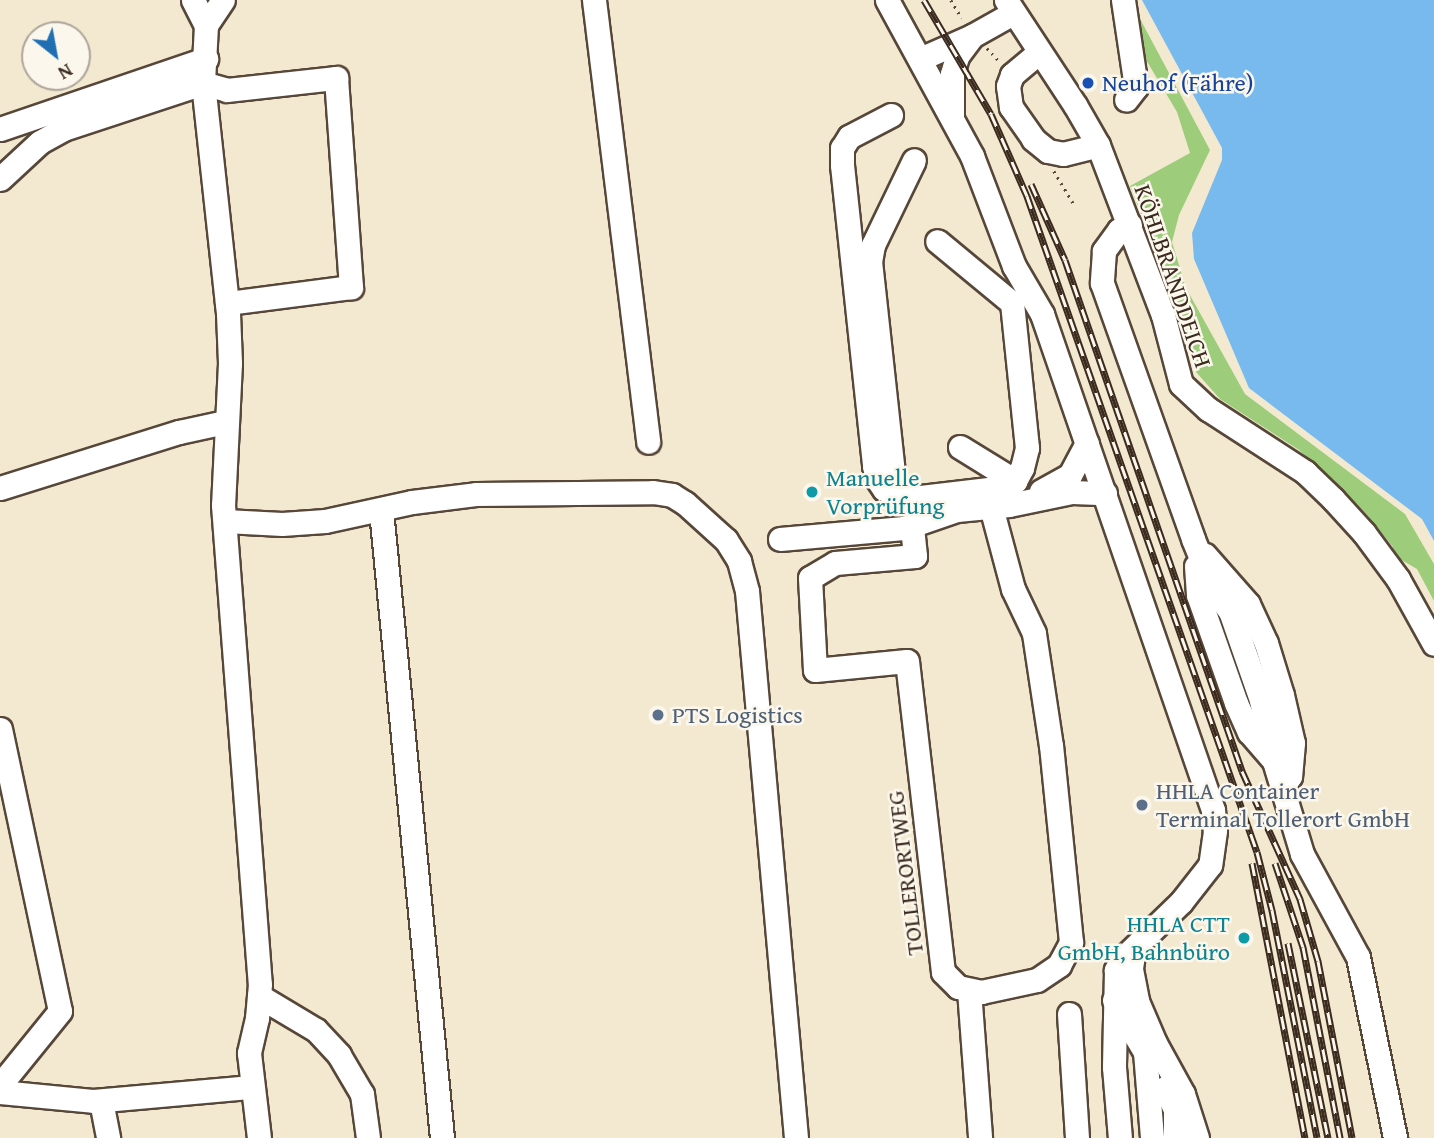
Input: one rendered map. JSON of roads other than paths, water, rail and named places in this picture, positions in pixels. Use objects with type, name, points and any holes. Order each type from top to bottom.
[{"type":"street","points":[[193,0],[206,25],[203,83],[227,303],[230,363],[225,422],[225,521],[259,996],[249,1053],[259,1138]]},
{"type":"street","points":[[206,25],[223,0]]},
{"type":"street","points":[[594,0],[648,442]]},
{"type":"street","points":[[887,0],[953,119],[988,192],[1014,266],[1042,314],[1203,774],[1213,810],[1215,831],[1210,865],[1201,879],[1122,959],[1116,970],[1114,1067],[1120,1138]]},
{"type":"street","points":[[1123,0],[1136,87],[1126,100]]},
{"type":"street","points":[[953,119],[952,74],[957,56],[975,35],[1013,4]]},
{"type":"street","name":"KÖHLBRANDDEICH","points":[[1013,4],[1038,53],[1075,105],[1098,145],[1163,315],[1181,384],[1208,409],[1306,472],[1333,499],[1364,533],[1398,579],[1434,644]]},
{"type":"street","points":[[920,59],[975,35]]},
{"type":"street","points":[[1038,53],[1012,75],[1008,86],[1011,107],[1039,146],[1063,154],[1098,145]]},
{"type":"street","points":[[0,129],[206,59]]},
{"type":"street","points":[[2,170],[63,129],[203,83],[228,90],[336,78],[351,287],[227,303]]},
{"type":"street","points":[[891,115],[849,137],[842,148],[842,165],[873,466],[884,489],[905,510]]},
{"type":"street","points":[[905,510],[894,482],[870,262],[873,245],[914,160]]},
{"type":"street","points":[[1129,225],[1119,230],[1104,251],[1102,283],[1193,539],[1213,588],[1230,611],[1261,700],[1274,761],[1302,853],[1358,957],[1395,1138]]},
{"type":"street","points":[[937,241],[1012,303],[1027,448],[1019,491]]},
{"type":"street","points":[[0,488],[179,432],[225,422]]},
{"type":"street","points":[[780,539],[905,510],[952,511],[991,507],[1019,491],[1070,475],[1087,443]]},
{"type":"street","points":[[960,447],[1019,491]]},
{"type":"street","points":[[905,510],[912,498],[1005,487],[1019,491],[1105,493]]},
{"type":"street","points":[[225,521],[303,523],[476,494],[660,493],[672,495],[694,509],[733,550],[744,573],[747,591],[796,1138]]},
{"type":"street","points":[[980,1138],[970,990],[981,992],[1037,980],[1059,965],[1071,942],[1051,746],[1034,633],[1013,589],[991,507]]},
{"type":"street","points":[[381,510],[442,1138]]},
{"type":"street","name":"TOLLERORTWEG","points":[[905,510],[915,556],[835,563],[810,578],[816,670],[907,661],[943,972],[958,987],[970,990]]},
{"type":"street","points":[[1193,539],[1248,604],[1266,620],[1293,691],[1298,715],[1290,776],[1282,789]]},
{"type":"street","points":[[0,729],[60,1012],[0,1085]]},
{"type":"street","points":[[1134,949],[1131,969],[1137,1000],[1155,1043],[1183,1094],[1197,1138]]},
{"type":"street","points":[[259,996],[316,1030],[339,1055],[362,1094],[368,1138]]},
{"type":"street","points":[[1114,1000],[1175,1109],[1175,1138]]},
{"type":"street","points":[[1069,1014],[1077,1138]]},
{"type":"street","points":[[1145,1052],[1152,1138]]},
{"type":"street","points":[[0,1091],[101,1101],[251,1087]]},
{"type":"street","points":[[101,1101],[108,1138]]},
{"type":"water","points":[[1142,0],[1434,0],[1434,541],[1422,519],[1249,388],[1194,259],[1192,233],[1222,160],[1222,148]]},
{"type":"railway","points":[[924,0],[991,114],[1027,196],[1257,852],[1272,910],[1317,1138]]},
{"type":"railway","points":[[1031,184],[1065,260],[1242,771],[1300,899],[1318,961],[1352,1138]]},
{"type":"railway","points":[[1252,863],[1305,1138]]},
{"type":"railway","points":[[1275,863],[1303,947],[1340,1138]]},
{"type":"railway","points":[[1288,943],[1328,1138]]},
{"type":"place","name":"Neuhof (Fähre)","points":[[1088,83]]},
{"type":"place","name":"Manuelle Vorprüfung","points":[[812,492]]},
{"type":"place","name":"PTS Logistics","points":[[658,715]]},
{"type":"place","name":"HHLA Container Terminal Tollerort GmbH","points":[[1142,805]]},
{"type":"place","name":"HHLA CTT GmbH, Bahnbüro","points":[[1244,938]]}]
